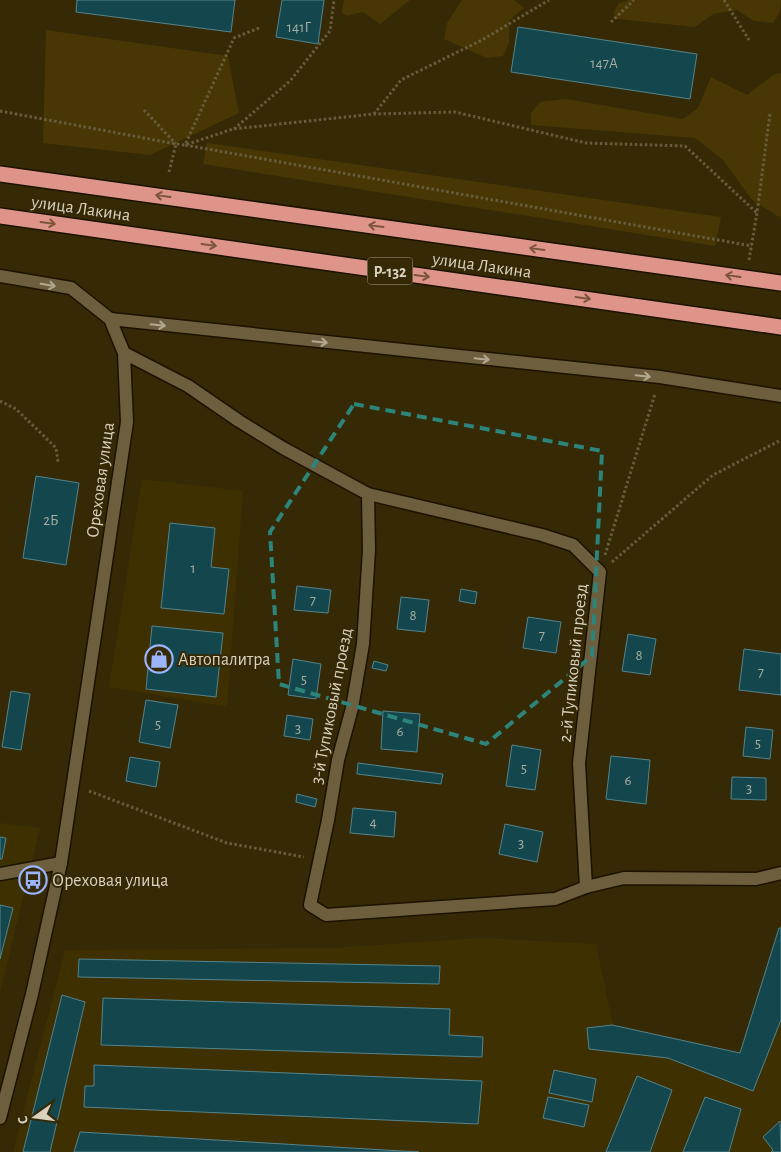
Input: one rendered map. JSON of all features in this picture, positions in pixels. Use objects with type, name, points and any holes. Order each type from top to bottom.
[{"type":"highway","name":"улица Лакина","points":[[0,174],[781,283]]},
{"type":"highway","name":"улица Лакина","points":[[0,216],[781,326]]},
{"type":"street","name":"Ореховая улица","points":[[0,276],[71,288],[110,319],[124,353],[127,422],[61,863],[32,994],[0,1118]]},
{"type":"street","points":[[110,319],[660,378],[781,396]]},
{"type":"street","points":[[124,353],[188,386],[283,448],[368,494]]},
{"type":"street","name":"2-й Тупиковый проезд","points":[[368,494],[542,535],[573,545],[600,572],[580,763],[586,887]]},
{"type":"street","name":"3-й Тупиковый проезд","points":[[368,494],[369,550],[364,644],[352,708],[338,760],[310,905],[326,915],[555,899],[586,887]]},
{"type":"street","points":[[0,874],[61,863]]},
{"type":"street","points":[[586,887],[624,878],[756,879],[781,873]]},
{"type":"path","points":[[233,130],[290,81],[330,31],[334,0]]},
{"type":"path","points":[[374,114],[401,80],[482,40],[549,0]]},
{"type":"path","points":[[611,22],[634,0]]},
{"type":"path","points":[[724,0],[749,40]]},
{"type":"path","points":[[185,145],[234,38],[259,28]]},
{"type":"path","points":[[144,110],[176,144]]},
{"type":"path","points":[[0,111],[752,246]]},
{"type":"path","points":[[185,145],[233,130],[374,114],[454,112],[586,144],[685,146],[757,213]]},
{"type":"path","points":[[748,263],[757,213],[770,112]]},
{"type":"path","points":[[169,172],[176,144]]},
{"type":"path","points":[[600,572],[660,378]]},
{"type":"path","points":[[0,401],[16,408],[56,448],[58,462]]},
{"type":"path","points":[[600,572],[713,474],[781,440]]},
{"type":"path","points":[[73,784],[227,844],[320,860]]},
{"type":"highlighted area","points":[[354,404],[602,451],[592,656],[486,744],[279,684],[270,532]]},
{"type":"shaded area","points":[[344,0],[410,0],[380,24],[363,12],[346,16],[342,12]]},
{"type":"shaded area","points":[[462,0],[514,0],[524,8],[509,21],[509,43],[503,56],[487,58],[444,39],[447,23]]},
{"type":"shaded area","points":[[629,0],[781,0],[781,7],[773,23],[754,21],[737,10],[713,14],[695,27],[618,19],[613,13],[619,3]]},
{"type":"shaded area","points":[[46,30],[228,56],[239,113],[150,155],[43,143]]},
{"type":"shaded area","points":[[781,73],[781,218],[752,200],[723,160],[695,138],[531,125],[531,113],[540,102],[566,99],[683,119],[698,108],[711,77],[747,95],[773,75]]},
{"type":"shaded area","points":[[207,143],[721,217],[715,246],[203,164]]},
{"type":"shaded area","points":[[142,479],[243,491],[227,707],[109,687]]},
{"type":"shaded area","points":[[0,823],[40,828],[0,993]]},
{"type":"shaded area","points":[[781,923],[781,1152],[13,1152],[65,950],[332,948],[481,938],[596,944],[613,1025],[740,1053]]},
{"type":"building","points":[[77,0],[235,0],[231,32],[76,12]]},
{"type":"building","points":[[282,0],[324,0],[318,44],[276,37]]},
{"type":"building","points":[[518,27],[697,54],[690,99],[511,72]]},
{"type":"building","points":[[36,476],[79,483],[66,565],[23,558]]},
{"type":"building","points":[[170,523],[215,528],[211,567],[229,569],[224,614],[161,608]]},
{"type":"building","points":[[297,586],[331,590],[328,613],[294,610]]},
{"type":"building","points":[[461,589],[477,592],[475,604],[459,601]]},
{"type":"building","points":[[401,597],[429,600],[425,632],[397,629]]},
{"type":"building","points":[[528,617],[561,622],[556,653],[523,648]]},
{"type":"building","points":[[152,626],[223,633],[216,697],[146,689]]},
{"type":"building","points":[[628,634],[656,639],[650,675],[622,671]]},
{"type":"building","points":[[744,649],[781,654],[781,695],[739,690]]},
{"type":"building","points":[[293,659],[321,664],[316,699],[288,695]]},
{"type":"building","points":[[374,661],[388,665],[386,671],[372,668]]},
{"type":"building","points":[[11,691],[30,694],[21,750],[2,747]]},
{"type":"building","points":[[146,700],[178,705],[170,748],[139,742]]},
{"type":"building","points":[[383,711],[420,714],[417,752],[381,749]]},
{"type":"building","points":[[287,715],[313,719],[310,740],[284,736]]},
{"type":"building","points":[[746,727],[773,730],[770,759],[743,756]]},
{"type":"building","points":[[512,745],[541,750],[535,790],[506,786]]},
{"type":"building","points":[[611,756],[650,760],[646,804],[606,799]]},
{"type":"building","points":[[130,757],[160,762],[156,787],[126,781]]},
{"type":"building","points":[[358,763],[443,774],[441,784],[357,774]]},
{"type":"building","points":[[732,777],[766,778],[766,800],[731,799]]},
{"type":"building","points":[[297,794],[317,799],[315,807],[296,802]]},
{"type":"building","points":[[353,808],[396,812],[394,837],[350,833]]},
{"type":"building","points":[[505,824],[543,832],[537,862],[499,854]]},
{"type":"building","points":[[0,837],[6,838],[2,859],[0,859]]},
{"type":"building","points":[[0,905],[13,908],[0,959]]},
{"type":"building","points":[[779,928],[781,928],[781,1020],[753,1091],[668,1058],[589,1049],[587,1028],[612,1025],[740,1053]]},
{"type":"building","points":[[79,959],[440,966],[439,984],[78,977]]},
{"type":"building","points":[[62,995],[85,1002],[50,1152],[23,1152]]},
{"type":"building","points":[[103,998],[450,1009],[449,1035],[483,1037],[482,1057],[101,1045]]},
{"type":"building","points":[[94,1065],[482,1081],[478,1124],[84,1107],[85,1086],[94,1086]]},
{"type":"building","points":[[554,1070],[596,1079],[592,1102],[549,1093]]},
{"type":"building","points":[[637,1076],[672,1090],[650,1152],[606,1152]]},
{"type":"building","points":[[548,1097],[589,1105],[584,1127],[543,1118]]},
{"type":"building","points":[[705,1097],[741,1109],[729,1152],[683,1152]]},
{"type":"building","points":[[780,1121],[781,1152],[771,1152],[773,1150],[763,1137]]},
{"type":"building","points":[[80,1132],[419,1152],[74,1152]]},
{"type":"place","name":"Автопалитра","points":[[159,659]]},
{"type":"place","name":"Ореховая улица","points":[[33,880]]}]
